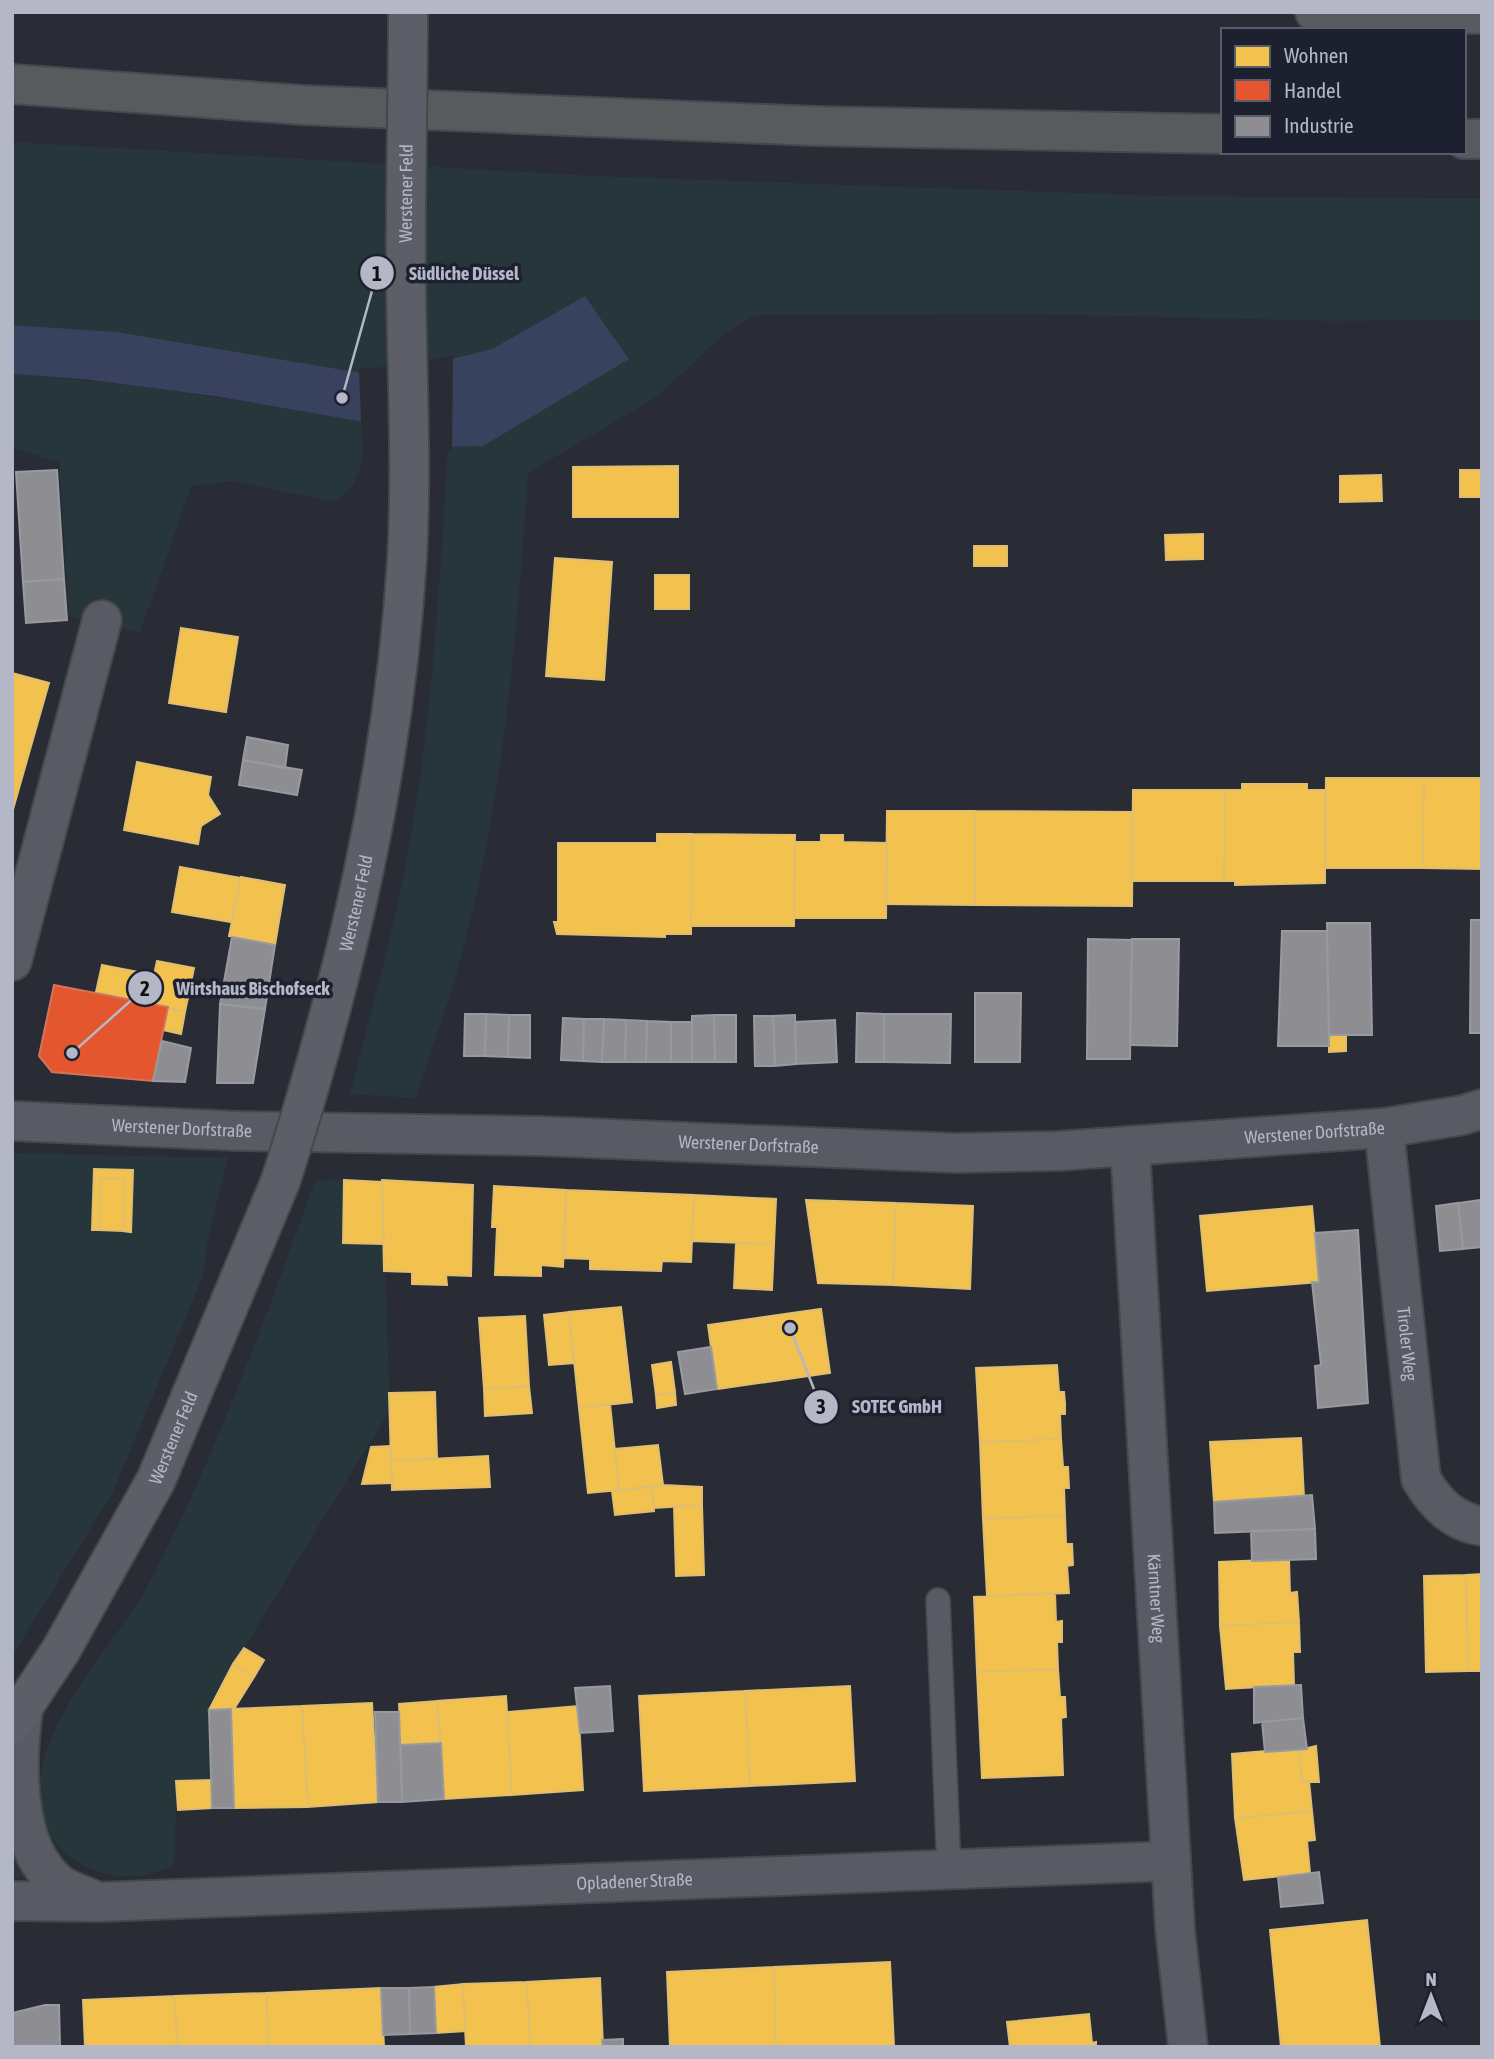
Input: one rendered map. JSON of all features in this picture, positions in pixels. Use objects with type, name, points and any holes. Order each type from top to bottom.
[{"type":"highway","points":[[1315,12],[1482,14]]},
{"type":"highway","points":[[12,84],[317,106],[815,126],[1221,134]]},
{"type":"main road","name":"Werstener Feld","points":[[17,1717],[61,1650],[156,1480],[281,1180],[315,1074],[349,943],[382,779],[407,561],[410,481],[406,282],[408,12]]},
{"type":"street","points":[[12,961],[102,620]]},
{"type":"street","name":"Werstener Dorfstraße","points":[[12,1121],[225,1130],[540,1136],[956,1153],[1130,1147],[1384,1128],[1463,1115],[1482,1109]]},
{"type":"street","name":"Tiroler Weg","points":[[1384,1128],[1422,1479],[1432,1499],[1454,1517],[1482,1526]]},
{"type":"street","name":"Kärntner Weg","points":[[1130,1147],[1171,1861],[1188,2047]]},
{"type":"street","name":"Opladener Straße","points":[[17,1717],[19,1790],[27,1828],[39,1862],[60,1885],[99,1902]]},
{"type":"street","name":"Opladener Straße","points":[[12,1901],[99,1902],[1171,1861]]},
{"type":"lane","points":[[938,1600],[950,1870]]},
{"type":"shaded area","points":[[12,142],[593,176],[1164,196],[1482,199],[1482,320],[1332,321],[1030,314],[755,315],[726,332],[658,396],[528,473],[513,658],[498,780],[475,901],[460,961],[416,1098],[350,1094],[395,915],[416,806],[432,672],[448,447],[483,446],[629,358],[585,296],[492,349],[411,369],[362,373],[117,332],[12,325]]},
{"type":"shaded area","points":[[12,374],[145,387],[365,422],[360,466],[352,486],[337,502],[232,481],[191,486],[140,633],[69,616],[59,462],[12,448]]},
{"type":"shaded area","points":[[12,1153],[228,1158],[207,1243],[203,1276],[112,1494],[12,1656]]},
{"type":"shaded area","points":[[344,1180],[343,1243],[384,1244],[390,1410],[209,1705],[212,1780],[177,1782],[174,1865],[154,1873],[132,1876],[111,1875],[91,1869],[72,1859],[57,1844],[47,1825],[39,1782],[48,1747],[74,1696],[154,1574],[178,1526],[241,1380],[315,1181]]},
{"type":"shaded area","points":[[12,1854],[26,1869],[27,1877],[12,1879]]},
{"type":"water","points":[[585,296],[629,359],[483,446],[448,447],[364,422],[214,396],[83,379],[12,374],[12,325],[117,332],[362,373],[411,369],[492,349]]},
{"type":"pier","points":[[453,355],[452,450],[362,446],[359,369],[410,365]]},
{"type":"building: Wohnen","points":[[678,466],[678,517],[573,517],[573,467]]},
{"type":"building: Wohnen","points":[[1460,470],[1482,470],[1482,497],[1460,497]]},
{"type":"building: Wohnen","points":[[1381,475],[1382,501],[1340,502],[1340,476]]},
{"type":"building: Wohnen","points":[[1203,534],[1203,559],[1166,560],[1165,535]]},
{"type":"building: Wohnen","points":[[974,546],[1007,546],[1007,566],[974,566]]},
{"type":"building: Wohnen","points":[[555,558],[612,562],[604,680],[546,676]]},
{"type":"building: Wohnen","points":[[655,575],[689,575],[689,609],[655,609]]},
{"type":"building: Wohnen","points":[[181,628],[238,637],[226,712],[169,703]]},
{"type":"building: Wohnen","points":[[12,673],[49,683],[12,813]]},
{"type":"building: Wohnen","points":[[137,762],[211,777],[208,795],[220,814],[201,826],[198,844],[124,830]]},
{"type":"building: Wohnen","points":[[1326,778],[1424,778],[1423,868],[1325,868]]},
{"type":"building: Wohnen","points":[[1424,778],[1482,778],[1482,869],[1423,868]]},
{"type":"building: Wohnen","points":[[1242,784],[1307,784],[1307,790],[1325,790],[1325,883],[1235,885],[1235,881],[1224,881],[1225,790],[1242,790]]},
{"type":"building: Wohnen","points":[[1133,790],[1225,790],[1224,881],[1132,881]]},
{"type":"building: Wohnen","points":[[887,811],[975,811],[975,905],[886,904]]},
{"type":"building: Wohnen","points":[[975,811],[1133,812],[1132,906],[975,905]]},
{"type":"building: Wohnen","points":[[657,834],[692,834],[691,934],[665,934],[665,937],[557,934],[554,922],[558,922],[558,843],[657,843]]},
{"type":"building: Wohnen","points":[[692,834],[795,835],[794,926],[691,926]]},
{"type":"building: Wohnen","points":[[821,835],[843,835],[843,842],[887,843],[886,918],[794,918],[795,842],[821,842]]},
{"type":"building: Wohnen","points":[[180,867],[241,878],[231,922],[172,912]]},
{"type":"building: Wohnen","points":[[241,877],[285,885],[275,945],[229,936]]},
{"type":"building: Wohnen","points":[[157,961],[194,968],[185,1012],[148,1003]]},
{"type":"building: Wohnen","points":[[102,965],[154,975],[148,1003],[96,992]]},
{"type":"building: Wohnen","points":[[168,1008],[185,1012],[181,1034],[163,1030]]},
{"type":"building: Wohnen","points":[[1329,1035],[1346,1035],[1346,1051],[1329,1052]]},
{"type":"building: Wohnen","points":[[94,1169],[133,1170],[131,1232],[123,1231],[124,1179],[101,1178],[99,1230],[92,1230]]},
{"type":"building: Wohnen","points":[[101,1178],[124,1179],[123,1231],[99,1230]]},
{"type":"building: Wohnen","points":[[344,1180],[382,1182],[384,1244],[343,1243]]},
{"type":"building: Wohnen","points":[[382,1180],[473,1185],[471,1276],[446,1275],[447,1285],[412,1284],[412,1272],[384,1271]]},
{"type":"building: Wohnen","points":[[494,1186],[566,1190],[563,1267],[541,1265],[541,1276],[495,1275],[497,1227],[492,1227]]},
{"type":"building: Wohnen","points":[[566,1190],[694,1195],[691,1262],[662,1261],[661,1271],[590,1269],[590,1259],[564,1258]]},
{"type":"building: Wohnen","points":[[694,1195],[776,1199],[774,1244],[692,1241]]},
{"type":"building: Wohnen","points":[[806,1200],[896,1203],[893,1285],[818,1283]]},
{"type":"building: Wohnen","points":[[896,1203],[973,1206],[970,1289],[893,1285]]},
{"type":"building: Wohnen","points":[[1312,1206],[1319,1282],[1207,1291],[1200,1216]]},
{"type":"building: Wohnen","points":[[736,1243],[774,1244],[772,1290],[734,1288]]},
{"type":"building: Wohnen","points":[[621,1307],[632,1402],[579,1408],[569,1312]]},
{"type":"building: Wohnen","points":[[821,1309],[830,1373],[717,1389],[708,1325]]},
{"type":"building: Wohnen","points":[[569,1312],[574,1363],[549,1365],[544,1315]]},
{"type":"building: Wohnen","points":[[525,1316],[529,1386],[484,1389],[479,1318]]},
{"type":"building: Wohnen","points":[[671,1362],[675,1392],[656,1395],[652,1365]]},
{"type":"building: Wohnen","points":[[1057,1365],[1059,1392],[1064,1392],[1065,1403],[1065,1414],[1060,1414],[1061,1439],[980,1442],[976,1368]]},
{"type":"building: Wohnen","points":[[529,1386],[532,1413],[485,1416],[484,1389]]},
{"type":"building: Wohnen","points":[[435,1392],[437,1458],[391,1461],[389,1393]]},
{"type":"building: Wohnen","points":[[675,1392],[676,1405],[657,1408],[656,1395]]},
{"type":"building: Wohnen","points":[[610,1404],[619,1490],[588,1493],[579,1408]]},
{"type":"building: Wohnen","points":[[1301,1438],[1304,1498],[1214,1502],[1210,1442]]},
{"type":"building: Wohnen","points":[[1061,1439],[1063,1467],[1068,1467],[1069,1488],[1064,1488],[1065,1515],[983,1519],[980,1442]]},
{"type":"building: Wohnen","points":[[658,1445],[663,1485],[619,1490],[615,1449]]},
{"type":"building: Wohnen","points":[[391,1446],[392,1483],[362,1484],[371,1447]]},
{"type":"building: Wohnen","points":[[488,1456],[490,1487],[392,1490],[391,1461]]},
{"type":"building: Wohnen","points":[[652,1487],[702,1487],[702,1505],[654,1508]]},
{"type":"building: Wohnen","points":[[652,1487],[654,1511],[615,1515],[612,1491]]},
{"type":"building: Wohnen","points":[[702,1505],[704,1575],[676,1576],[674,1506]]},
{"type":"building: Wohnen","points":[[1065,1515],[1066,1544],[1072,1544],[1073,1565],[1067,1566],[1069,1593],[987,1596],[983,1519]]},
{"type":"building: Wohnen","points":[[1289,1559],[1290,1593],[1297,1592],[1299,1622],[1220,1626],[1219,1562]]},
{"type":"building: Wohnen","points":[[1482,1574],[1482,1671],[1468,1671],[1466,1575]]},
{"type":"building: Wohnen","points":[[1466,1575],[1468,1671],[1426,1672],[1424,1576]]},
{"type":"building: Wohnen","points":[[1055,1593],[1056,1622],[1062,1621],[1062,1642],[1057,1642],[1058,1669],[977,1672],[974,1597]]},
{"type":"building: Wohnen","points":[[1299,1622],[1300,1652],[1293,1652],[1294,1685],[1226,1689],[1220,1626]]},
{"type":"building: Wohnen","points":[[244,1648],[264,1660],[254,1677],[233,1664]]},
{"type":"building: Wohnen","points":[[233,1664],[254,1677],[234,1709],[209,1710]]},
{"type":"building: Wohnen","points":[[1058,1669],[1060,1697],[1065,1697],[1066,1717],[1061,1718],[1063,1775],[982,1778],[977,1672]]},
{"type":"building: Wohnen","points":[[850,1686],[855,1781],[750,1786],[745,1691]]},
{"type":"building: Wohnen","points":[[745,1691],[750,1786],[644,1791],[639,1696]]},
{"type":"building: Wohnen","points":[[506,1696],[512,1795],[444,1799],[437,1701]]},
{"type":"building: Wohnen","points":[[437,1701],[441,1743],[401,1745],[399,1704]]},
{"type":"building: Wohnen","points":[[372,1703],[378,1802],[308,1807],[302,1706]]},
{"type":"building: Wohnen","points":[[302,1706],[308,1807],[234,1808],[231,1709]]},
{"type":"building: Wohnen","points":[[578,1706],[583,1790],[512,1795],[507,1712]]},
{"type":"building: Wohnen","points":[[1316,1746],[1319,1782],[1302,1782],[1299,1750]]},
{"type":"building: Wohnen","points":[[1299,1748],[1302,1782],[1309,1781],[1312,1811],[1235,1818],[1232,1754]]},
{"type":"building: Wohnen","points":[[212,1780],[212,1808],[178,1810],[176,1781]]},
{"type":"building: Wohnen","points":[[1312,1811],[1315,1840],[1307,1841],[1310,1873],[1244,1880],[1235,1818]]},
{"type":"building: Wohnen","points":[[1367,1920],[1380,2047],[1281,2047],[1270,1930]]},
{"type":"building: Wohnen","points":[[890,1962],[894,2047],[776,2047],[774,1967]]},
{"type":"building: Wohnen","points":[[774,1967],[776,2047],[670,2047],[667,1972]]},
{"type":"building: Wohnen","points":[[600,1978],[603,2047],[530,2047],[527,1982]]},
{"type":"building: Wohnen","points":[[527,1982],[530,2047],[466,2047],[463,1984]]},
{"type":"building: Wohnen","points":[[463,1984],[465,2031],[436,2033],[434,1987]]},
{"type":"building: Wohnen","points":[[381,1988],[384,2047],[269,2047],[266,1993]]},
{"type":"building: Wohnen","points":[[266,1993],[269,2047],[177,2047],[175,1996]]},
{"type":"building: Wohnen","points":[[175,1996],[177,2047],[85,2047],[83,2000]]},
{"type":"building: Wohnen","points":[[1089,2014],[1092,2043],[1096,2042],[1096,2047],[1010,2047],[1007,2022]]},
{"type":"building: Handel","points":[[54,985],[168,1007],[153,1081],[52,1072],[39,1056]]},
{"type":"building: Industrie","points":[[57,470],[64,579],[23,582],[16,472]]},
{"type":"building: Industrie","points":[[64,579],[67,620],[26,623],[23,582]]},
{"type":"building: Industrie","points":[[247,737],[288,745],[285,768],[243,760]]},
{"type":"building: Industrie","points":[[243,760],[302,770],[297,795],[239,785]]},
{"type":"building: Industrie","points":[[1471,920],[1482,920],[1482,1033],[1470,1033]]},
{"type":"building: Industrie","points":[[1327,923],[1370,923],[1372,1035],[1329,1035]]},
{"type":"building: Industrie","points":[[1282,931],[1327,931],[1329,1046],[1278,1046]]},
{"type":"building: Industrie","points":[[232,937],[275,945],[265,1009],[220,1004]]},
{"type":"building: Industrie","points":[[1088,939],[1132,940],[1130,1059],[1087,1059]]},
{"type":"building: Industrie","points":[[1132,939],[1179,939],[1177,1046],[1130,1045]]},
{"type":"building: Industrie","points":[[975,993],[1021,993],[1020,1062],[975,1062]]},
{"type":"building: Industrie","points":[[220,1004],[265,1009],[253,1083],[217,1083]]},
{"type":"building: Industrie","points":[[857,1013],[884,1014],[884,1062],[856,1062]]},
{"type":"building: Industrie","points":[[465,1014],[486,1014],[485,1056],[464,1056]]},
{"type":"building: Industrie","points":[[486,1014],[509,1015],[508,1057],[485,1056]]},
{"type":"building: Industrie","points":[[884,1014],[951,1014],[950,1063],[884,1062]]},
{"type":"building: Industrie","points":[[509,1015],[530,1015],[530,1058],[508,1057]]},
{"type":"building: Industrie","points":[[714,1015],[736,1015],[736,1062],[715,1062]]},
{"type":"building: Industrie","points":[[714,1015],[715,1062],[692,1062],[692,1016]]},
{"type":"building: Industrie","points":[[795,1015],[796,1064],[775,1066],[773,1016]]},
{"type":"building: Industrie","points":[[754,1016],[773,1016],[775,1066],[755,1066]]},
{"type":"building: Industrie","points":[[563,1018],[584,1019],[583,1061],[561,1060]]},
{"type":"building: Industrie","points":[[584,1019],[604,1019],[602,1062],[583,1061]]},
{"type":"building: Industrie","points":[[604,1019],[626,1020],[625,1062],[602,1062]]},
{"type":"building: Industrie","points":[[626,1020],[647,1021],[646,1062],[625,1062]]},
{"type":"building: Industrie","points":[[835,1020],[837,1062],[796,1064],[795,1022]]},
{"type":"building: Industrie","points":[[647,1021],[671,1022],[671,1062],[646,1062]]},
{"type":"building: Industrie","points":[[671,1022],[692,1022],[692,1062],[671,1062]]},
{"type":"building: Industrie","points":[[162,1041],[191,1048],[185,1082],[153,1081]]},
{"type":"building: Industrie","points":[[1481,1200],[1482,1247],[1463,1249],[1458,1203]]},
{"type":"building: Industrie","points":[[1458,1203],[1463,1249],[1440,1251],[1436,1206]]},
{"type":"building: Industrie","points":[[1358,1230],[1368,1403],[1318,1408],[1315,1366],[1321,1365],[1312,1282],[1319,1282],[1315,1233]]},
{"type":"building: Industrie","points":[[711,1347],[717,1389],[685,1394],[678,1352]]},
{"type":"building: Industrie","points":[[1312,1495],[1315,1529],[1215,1533],[1214,1502]]},
{"type":"building: Industrie","points":[[1315,1529],[1316,1559],[1252,1561],[1251,1531]]},
{"type":"building: Industrie","points":[[1301,1685],[1303,1718],[1254,1723],[1254,1687]]},
{"type":"building: Industrie","points":[[610,1686],[613,1731],[580,1733],[575,1688]]},
{"type":"building: Industrie","points":[[231,1709],[234,1808],[212,1808],[209,1710]]},
{"type":"building: Industrie","points":[[375,1712],[399,1712],[402,1802],[378,1802]]},
{"type":"building: Industrie","points":[[1303,1718],[1307,1749],[1265,1752],[1262,1722]]},
{"type":"building: Industrie","points":[[441,1743],[444,1799],[402,1802],[401,1745]]},
{"type":"building: Industrie","points":[[1319,1872],[1323,1903],[1281,1907],[1278,1877]]},
{"type":"building: Industrie","points":[[434,1987],[436,2033],[410,2034],[409,1988]]},
{"type":"building: Industrie","points":[[381,1988],[409,1988],[410,2034],[383,2035]]},
{"type":"building: Industrie","points":[[45,2005],[59,2005],[60,2047],[12,2047],[12,2013]]},
{"type":"building: Industrie","points":[[623,2039],[623,2047],[603,2047],[602,2040]]},
{"type":"place","name":"Südliche Düssel","points":[[342,398]]},
{"type":"place","name":"Wirtshaus Bischofseck","points":[[72,1053]]},
{"type":"place","name":"SOTEC GmbH","points":[[790,1328]]}]
